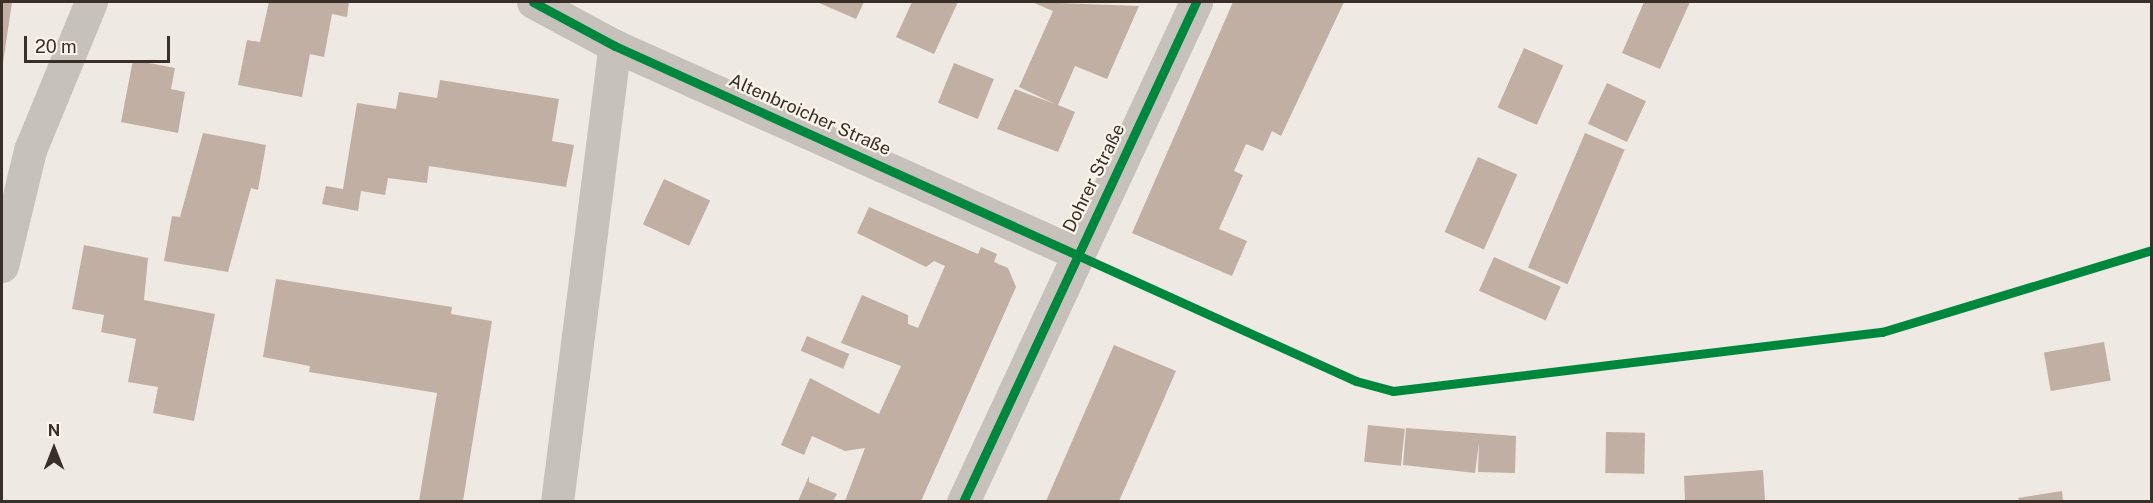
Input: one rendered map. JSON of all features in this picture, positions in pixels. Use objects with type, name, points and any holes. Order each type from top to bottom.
[{"type":"street","points":[[2,266],[30,150],[91,2]]},
{"type":"street","name":"Altenbroicher Straße","points":[[533,2],[615,46],[1076,253]]},
{"type":"street","name":"Dohrer Straße","points":[[963,501],[1076,253],[1197,2]]},
{"type":"street","points":[[557,501],[615,46]]},
{"type":"building","points":[[2,2],[12,2],[3,63],[2,63]]},
{"type":"building","points":[[269,2],[349,2],[347,17],[332,14],[324,57],[310,54],[302,97],[238,85],[247,40],[260,42]]},
{"type":"building","points":[[817,2],[864,2],[856,19]]},
{"type":"building","points":[[912,2],[958,2],[934,54],[896,37]]},
{"type":"building","points":[[1032,2],[1139,6],[1107,79],[1075,66],[1058,105],[1075,112],[1058,152],[997,129],[1015,89],[1055,104],[1019,87],[1053,11]]},
{"type":"building","points":[[1233,2],[1344,2],[1281,136],[1272,131],[1263,151],[1246,144],[1234,171],[1243,175],[1219,229],[1247,241],[1232,276],[1132,233]]},
{"type":"building","points":[[1644,2],[1690,2],[1660,69],[1622,53]]},
{"type":"building","points":[[1524,48],[1563,65],[1537,125],[1498,107]]},
{"type":"building","points":[[133,60],[175,68],[171,89],[185,92],[178,133],[121,122]]},
{"type":"building","points":[[954,63],[994,79],[978,119],[938,103]]},
{"type":"building","points":[[440,80],[559,99],[552,141],[574,145],[566,187],[429,166],[427,183],[388,178],[385,195],[361,191],[358,211],[322,204],[326,186],[343,189],[357,103],[396,109],[399,92],[437,98]]},
{"type":"building","points":[[1607,83],[1646,101],[1627,142],[1588,124]]},
{"type":"building","points":[[203,133],[266,145],[258,190],[251,188],[228,272],[164,261],[172,216],[180,217]]},
{"type":"building","points":[[1585,133],[1625,150],[1568,284],[1528,267]]},
{"type":"building","points":[[1478,157],[1517,174],[1484,249],[1445,232]]},
{"type":"building","points":[[664,179],[710,201],[689,246],[643,224]]},
{"type":"building","points":[[869,207],[978,254],[981,247],[997,254],[994,262],[1008,268],[1016,287],[921,501],[845,501],[865,448],[845,451],[812,436],[804,455],[781,445],[810,378],[879,414],[901,366],[841,343],[862,295],[908,315],[908,324],[918,328],[945,266],[934,261],[926,267],[857,233]]},
{"type":"building","points":[[84,245],[148,258],[144,300],[215,314],[194,421],[153,413],[158,387],[128,382],[136,339],[101,332],[104,315],[72,309]]},
{"type":"building","points":[[1494,257],[1561,287],[1546,320],[1479,291]]},
{"type":"building","points":[[276,279],[452,307],[451,314],[492,321],[463,501],[419,501],[437,393],[309,372],[310,366],[263,357]]},
{"type":"building","points":[[807,336],[849,354],[843,369],[801,351]]},
{"type":"building","points":[[2104,342],[2111,380],[2051,391],[2044,353]]},
{"type":"building","points":[[1114,345],[1176,371],[1119,501],[1046,501]]},
{"type":"building","points":[[1368,425],[1405,429],[1401,466],[1364,462]]},
{"type":"building","points":[[1406,428],[1516,436],[1515,473],[1478,472],[1479,443],[1475,473],[1403,465]]},
{"type":"building","points":[[1606,432],[1645,433],[1644,474],[1605,473]]},
{"type":"building","points":[[1763,470],[1765,501],[1685,501],[1684,476]]},
{"type":"building","points":[[809,476],[809,482],[837,494],[833,501],[798,501]]},
{"type":"building","points":[[2062,491],[2063,501],[2019,501],[2018,498]]},
{"type":"cycle path","points":[[533,2],[615,46],[1356,381],[1393,391],[1882,332],[2152,250]]},
{"type":"cycle path","points":[[963,502],[1196,2]]}]
